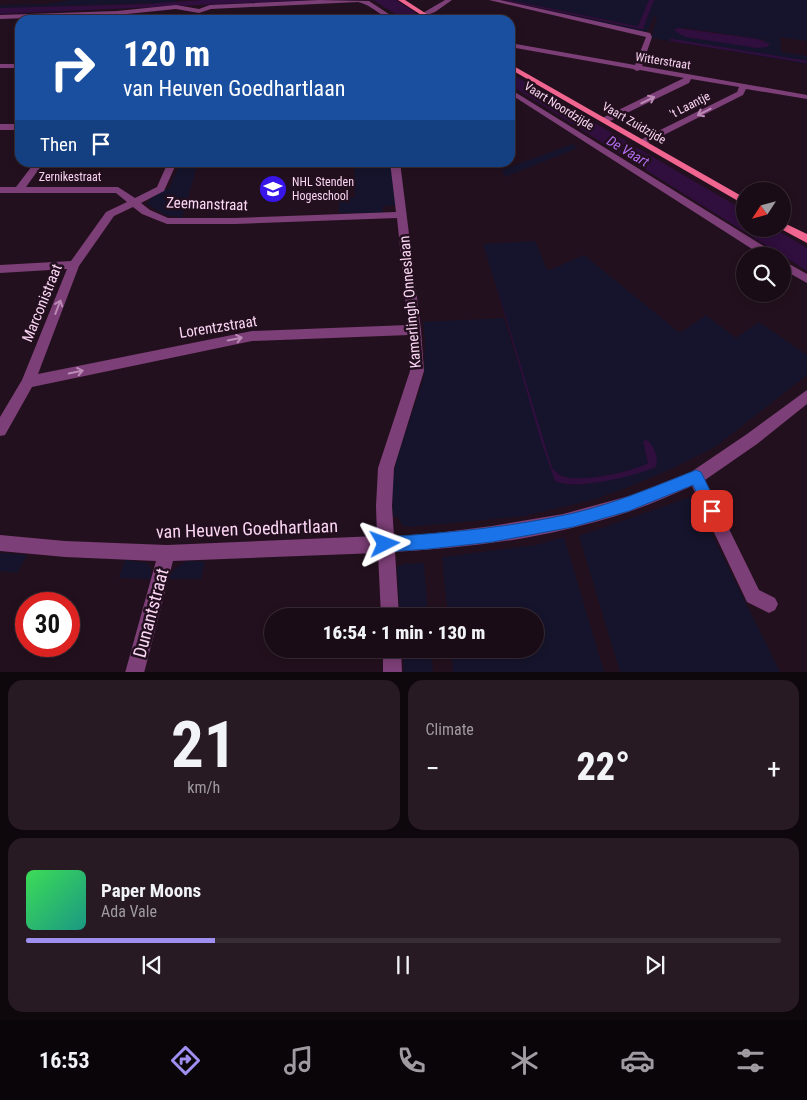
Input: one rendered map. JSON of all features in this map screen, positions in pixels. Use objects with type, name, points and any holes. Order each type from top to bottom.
[{"type":"main road","points":[[401,0],[424,14]]},
{"type":"main road","name":"Vaart Zuidzijde","points":[[515,69],[605,120],[647,140],[736,196]]},
{"type":"main road","points":[[791,230],[807,239]]},
{"type":"street","points":[[70,15],[117,13],[176,7],[199,11],[210,7],[362,0],[387,15]]},
{"type":"street","points":[[424,14],[433,11],[449,0]]},
{"type":"street","points":[[492,0],[648,34],[649,37],[637,69]]},
{"type":"street","points":[[197,15],[199,11]]},
{"type":"street","points":[[0,18],[15,17]]},
{"type":"street","name":"Witterstraat","points":[[515,47],[807,97]]},
{"type":"street","points":[[0,61],[15,60]]},
{"type":"street","points":[[0,66],[15,66]]},
{"type":"street","points":[[605,120],[686,81],[688,77]]},
{"type":"street","name":"'t Laantje","points":[[647,140],[740,93],[743,86]]},
{"type":"street","name":"Vaart Noordzijde","points":[[515,94],[756,247]]},
{"type":"street","points":[[0,127],[15,127]]},
{"type":"street","points":[[19,190],[36,167]]},
{"type":"street","name":"Marconistraat","points":[[0,430],[28,382],[74,265],[110,214],[161,188],[171,167]]},
{"type":"street","name":"Kamerlingh Onneslaan","points":[[389,608],[384,506],[386,468],[417,371],[415,330],[396,167]]},
{"type":"street","name":"Zernikestraat","points":[[0,190],[118,190],[136,202]]},
{"type":"street","name":"Zeemanstraat","points":[[136,202],[146,212],[167,220],[235,221],[402,215]]},
{"type":"street","points":[[0,269],[74,265]]},
{"type":"street","points":[[791,269],[807,279]]},
{"type":"street","name":"Lorentzstraat","points":[[28,382],[252,336],[415,330]]},
{"type":"street","name":"van Heuven Goedhartlaan","points":[[0,543],[65,549],[168,553],[429,542],[492,534],[573,520],[629,504],[696,477],[804,402]]},
{"type":"street","points":[[696,477],[753,596],[769,604]]},
{"type":"street","name":"Dunantstraat","points":[[134,672],[168,553]]},
{"type":"street","points":[[392,658],[393,672]]},
{"type":"shaded area","points":[[70,0],[176,0],[174,2],[153,3],[0,8],[0,5],[47,4]]},
{"type":"shaded area","points":[[496,0],[640,29],[643,28],[654,0],[807,0],[807,41],[780,37],[781,52],[807,56],[807,64],[651,38],[657,17],[654,16],[648,31],[645,32]],"holes":[[[678,28],[765,40],[757,48],[704,39]]]},
{"type":"shaded area","points":[[509,0],[649,0],[638,26],[636,26]]},
{"type":"shaded area","points":[[572,144],[578,148],[505,177],[502,170],[515,167],[515,165]]},
{"type":"shaded area","points":[[178,167],[197,167],[182,218],[165,215],[147,204],[150,199],[170,187]]},
{"type":"shaded area","points":[[354,167],[391,167],[396,205],[383,206],[383,213],[339,213],[339,202],[344,198],[355,197]]},
{"type":"shaded area","points":[[535,241],[547,270],[584,255],[680,333],[706,315],[736,338],[759,322],[807,355],[807,375],[715,447],[667,471],[623,489],[596,499],[525,516],[403,526],[397,516],[393,517],[392,485],[396,462],[424,377],[425,340],[423,322],[504,318],[555,481],[565,484],[577,484],[606,481],[656,467],[643,441],[648,463],[631,470],[595,477],[573,478],[561,476],[552,468],[483,244]]},
{"type":"shaded area","points":[[693,496],[780,672],[620,672],[579,536]]},
{"type":"shaded area","points":[[564,537],[604,672],[453,672],[452,658],[544,658],[544,608],[447,608],[442,557],[536,545]]},
{"type":"shaded area","points":[[0,553],[27,555],[17,573],[0,571]]},
{"type":"shaded area","points":[[125,560],[146,563],[151,568],[151,579],[119,578]]},
{"type":"shaded area","points":[[187,561],[205,561],[201,579],[168,579],[174,569]]},
{"type":"shaded area","points":[[424,563],[427,608],[400,608],[397,567],[404,564]]},
{"type":"shaded area","points":[[403,658],[432,658],[433,672],[404,672]]},
{"type":"water","points":[[201,0],[314,0],[0,14],[0,8],[145,4]]},
{"type":"water","points":[[373,0],[396,0],[419,15],[397,15]]},
{"type":"water","points":[[502,0],[638,26],[649,0],[654,0],[643,29],[640,29]]},
{"type":"water","points":[[678,28],[758,39],[770,44],[767,47],[757,48],[685,37],[674,30]]},
{"type":"water","name":"De Vaart","points":[[515,76],[736,206],[736,227],[515,88]]},
{"type":"water","points":[[754,238],[790,238],[807,248],[807,271],[791,261],[791,247],[769,247]]},
{"type":"water","points":[[493,274],[552,468],[561,476],[573,478],[595,477],[631,470],[648,463],[643,441],[647,440],[655,452],[657,459],[656,467],[606,481],[565,484],[555,481],[540,438]]},
{"type":"waterway","points":[[671,40],[807,62]]},
{"type":"place","name":"NHL Stenden Hogeschool","points":[[273,189]]},
{"type":"route","points":[[385,544],[429,542],[492,534],[573,520],[629,504],[696,477],[712,511]]}]
